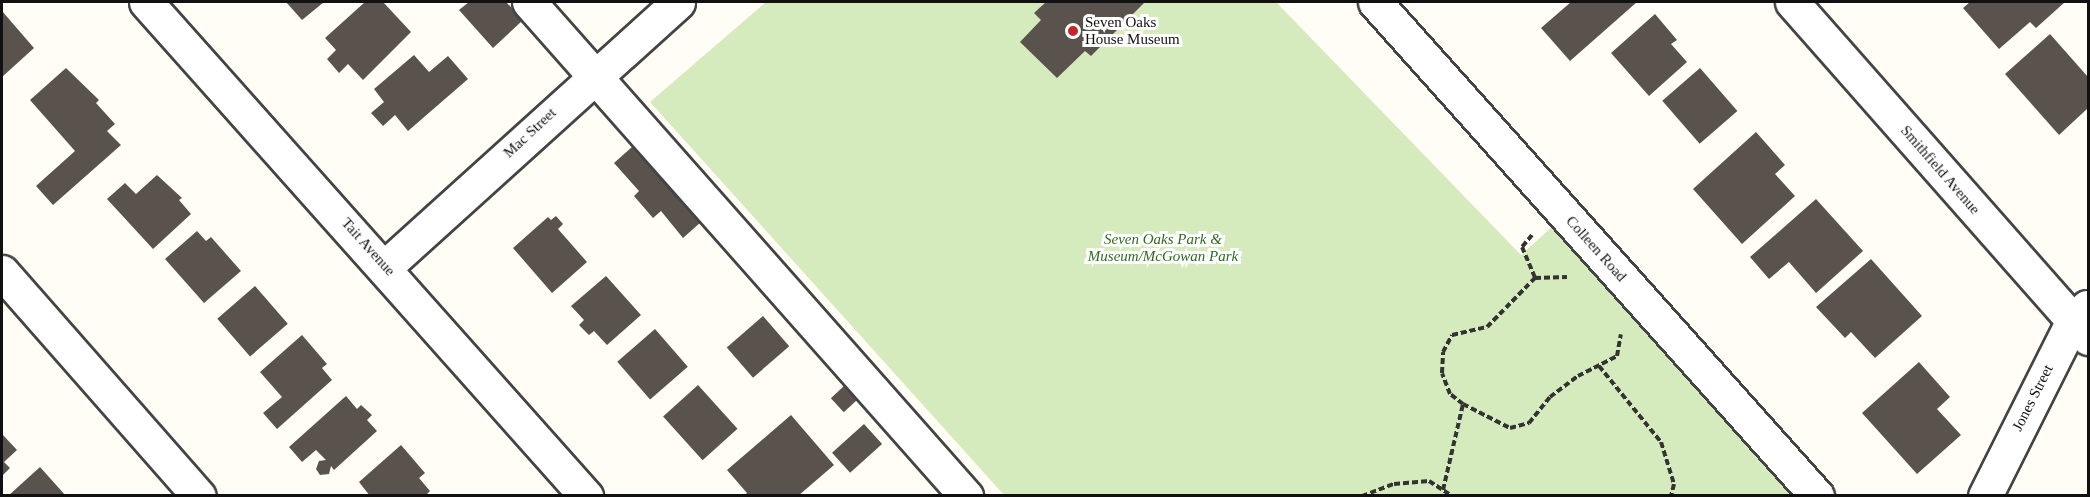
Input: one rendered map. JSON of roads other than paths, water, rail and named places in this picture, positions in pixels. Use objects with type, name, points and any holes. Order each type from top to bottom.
[{"type":"street","name":"Tait Avenue","points":[[146,2],[385,267],[586,495]]},
{"type":"street","points":[[529,2],[966,495]]},
{"type":"street","name":"Mac Street","points":[[385,267],[594,74],[678,2]]},
{"type":"street","name":"Colleen Road","points":[[1375,2],[1817,495]]},
{"type":"street","name":"Smithfield Avenue","points":[[1792,2],[2083,321]]},
{"type":"street","points":[[2,272],[199,495]]},
{"type":"street","name":"Jones Street","points":[[1985,495],[2083,321]]},
{"type":"place","name":"Seven Oaks House Museum","points":[[1073,31]]},
{"type":"park label","name":"Seven Oaks Park & Museum/McGowan Park","points":[[1163,248]]}]
